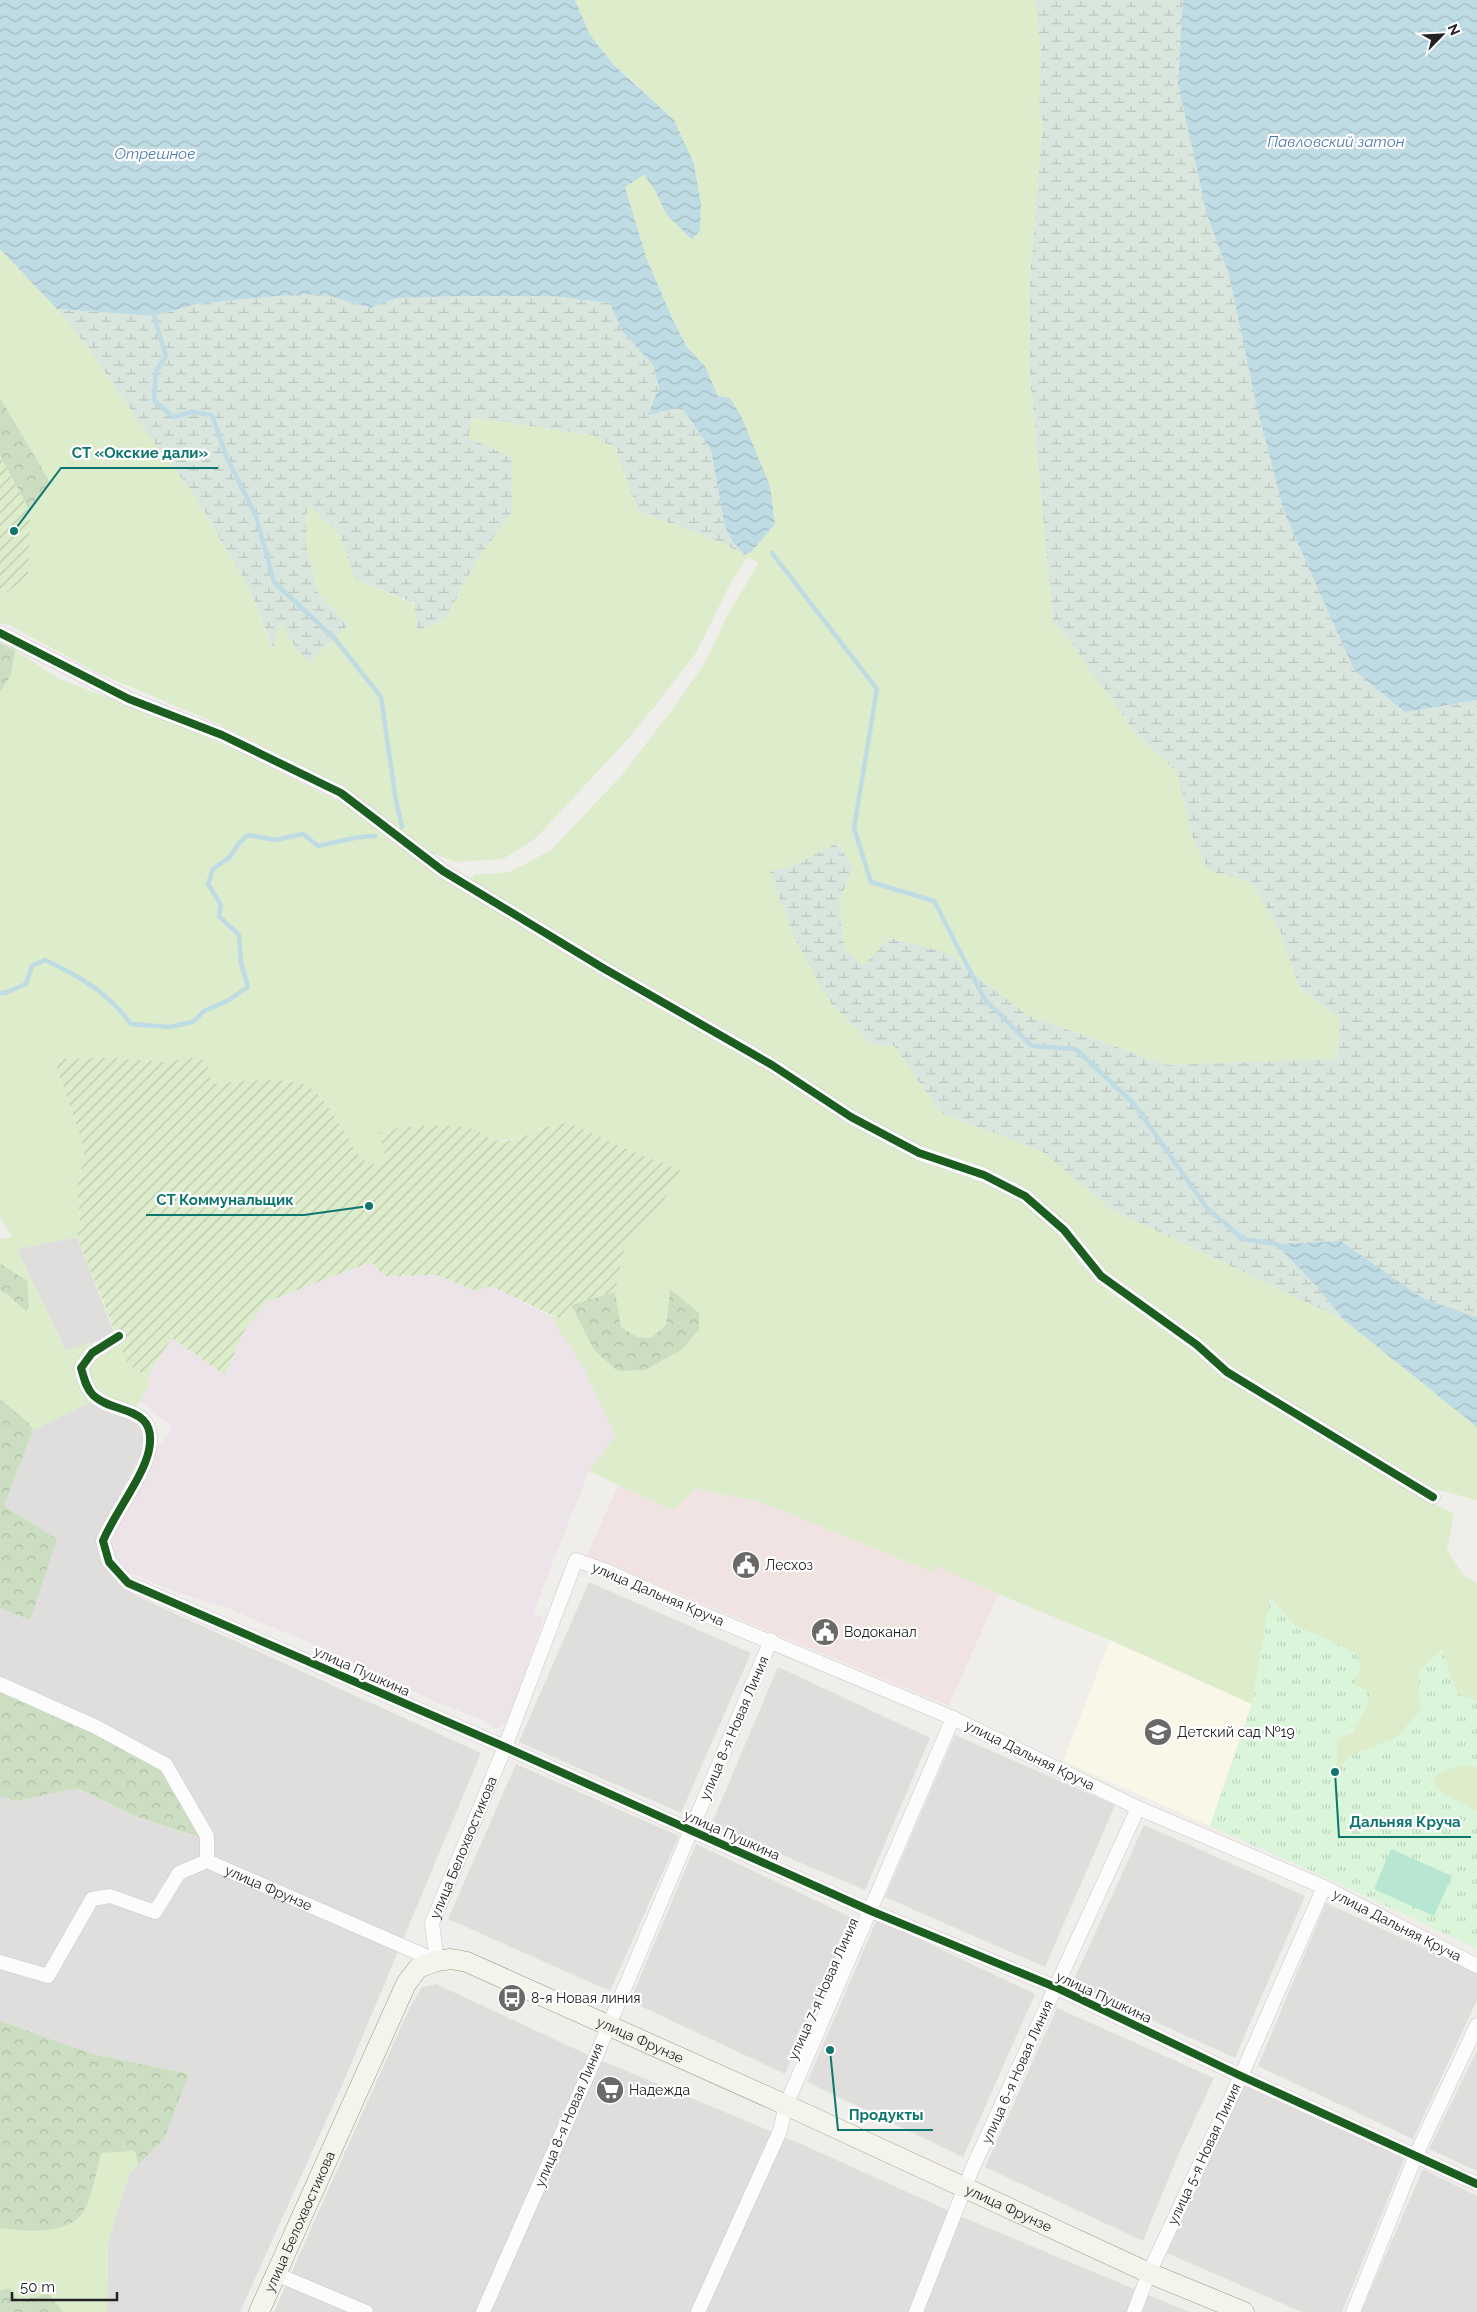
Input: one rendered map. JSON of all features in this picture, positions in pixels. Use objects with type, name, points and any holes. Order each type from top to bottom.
[{"type":"main road","name":"улица Фрунзе","points":[[437,1961],[450,1959],[467,1962],[786,2105],[1149,2273],[1244,2312]]},
{"type":"main road","name":"улица Белохвостикова","points":[[259,2312],[406,1984],[418,1968],[437,1961]]},
{"type":"street","points":[[0,633],[129,699],[222,735],[341,793],[443,871],[603,968],[750,1051],[850,1117],[919,1153],[984,1175],[1025,1196],[1064,1230],[1101,1276],[1197,1345],[1227,1372],[1433,1497]]},
{"type":"street","name":"улица Пушкина","points":[[119,1336],[92,1353],[81,1368],[87,1388],[94,1397],[141,1417],[150,1434],[149,1451],[142,1468],[103,1541],[109,1562],[128,1582],[505,1746],[871,1911],[1055,1987],[1241,2076],[1477,2184]]},
{"type":"street","name":"улица Белохвостикова","points":[[437,1961],[432,1923],[505,1746],[576,1560]]},
{"type":"street","name":"улица Дальняя Круча","points":[[576,1560],[771,1640],[953,1718],[1138,1808],[1324,1887],[1477,1966]]},
{"type":"street","name":"улица 8-я Новая Линия","points":[[484,2312],[692,1830],[771,1640]]},
{"type":"street","points":[[0,1684],[96,1727],[166,1765],[207,1836],[207,1861]]},
{"type":"street","name":"улица 7-я Новая Линия","points":[[698,2312],[780,2131],[786,2105],[953,1718]]},
{"type":"street","name":"улица 6-я Новая Линия","points":[[916,2312],[966,2188],[1055,1987],[1138,1808]]},
{"type":"street","name":"улица Фрунзе","points":[[0,1962],[48,1976],[92,1899],[110,1896],[155,1912],[178,1872],[207,1861],[437,1961]]},
{"type":"street","name":"улица 5-я Новая Линия","points":[[1134,2312],[1149,2273],[1241,2076],[1324,1887]]},
{"type":"street","points":[[1352,2312],[1416,2155],[1477,2025]]},
{"type":"street","points":[[276,2274],[366,2312]]},
{"type":"shaded area","points":[[77,1237],[115,1335],[66,1351],[17,1249]]},
{"type":"shaded area","points":[[371,1262],[385,1276],[436,1275],[476,1291],[491,1286],[550,1316],[582,1365],[616,1435],[589,1471],[533,1613],[544,1618],[508,1721],[497,1729],[483,1720],[436,1702],[315,1645],[227,1608],[173,1591],[126,1571],[114,1560],[108,1538],[149,1460],[172,1427],[140,1401],[151,1381],[147,1377],[172,1338],[225,1375],[244,1331],[266,1302]]},
{"type":"shaded area","points":[[92,1401],[138,1422],[143,1436],[142,1451],[100,1533],[110,1571],[132,1594],[481,1753],[343,2083],[240,2312],[107,2312],[108,2242],[129,2174],[164,2139],[189,2074],[93,2054],[0,2021],[0,1797],[17,1801],[77,1788],[135,1816],[201,1838],[73,1723],[0,1693],[0,1608],[30,1620],[4,1506],[33,1430]]},
{"type":"shaded area","points":[[618,1485],[672,1511],[695,1489],[761,1502],[931,1572],[935,1564],[998,1594],[949,1706],[587,1556]]},
{"type":"shaded area","points":[[589,1582],[751,1653],[681,1813],[519,1742]]},
{"type":"shaded area","name":"Детский сад №19","points":[[1110,1640],[1252,1704],[1210,1826],[1063,1761]]},
{"type":"shaded area","points":[[778,1667],[930,1738],[865,1890],[711,1825]]},
{"type":"shaded area","points":[[955,1735],[1115,1805],[1045,1967],[885,1897]]},
{"type":"shaded area","points":[[516,1764],[679,1836],[610,1991],[448,1919]]},
{"type":"shaded area","points":[[1144,1825],[1305,1896],[1235,2058],[1072,1984]]},
{"type":"shaded area","points":[[696,1844],[853,1918],[785,2074],[630,2001]]},
{"type":"shaded area","points":[[1326,1903],[1477,1973],[1477,2000],[1413,2139],[1258,2066]]},
{"type":"shaded area","points":[[877,1919],[1035,1994],[963,2157],[807,2082]]},
{"type":"shaded area","points":[[436,1984],[588,2055],[801,2144],[965,2218],[1189,2312],[274,2312],[408,2011],[422,1987]]},
{"type":"shaded area","points":[[1057,2008],[1214,2078],[1179,2153],[1143,2241],[985,2167]]},
{"type":"shaded area","points":[[1477,2050],[1477,2171],[1429,2149]]},
{"type":"shaded area","points":[[1245,2083],[1405,2157],[1342,2312],[1302,2312],[1167,2253]]},
{"type":"shaded area","points":[[1423,2169],[1477,2196],[1477,2312],[1361,2312]]},
{"type":"green space","points":[[575,0],[1036,0],[1041,55],[1043,120],[1030,278],[1030,377],[1053,623],[1064,633],[1135,733],[1177,772],[1192,836],[1208,870],[1252,882],[1281,933],[1299,987],[1340,1020],[1337,1059],[1167,1065],[1027,1015],[948,953],[863,967],[844,948],[839,902],[853,867],[838,843],[791,867],[770,871],[871,1044],[894,1046],[941,1113],[1043,1151],[1109,1208],[1344,1320],[1477,1427],[1477,1500],[1434,1489],[1395,1469],[1228,1365],[1110,1278],[1076,1233],[1034,1197],[921,1149],[864,1120],[728,1033],[472,882],[473,875],[510,872],[551,850],[622,775],[705,663],[727,616],[759,563],[748,557],[731,582],[696,653],[626,741],[536,838],[503,859],[456,862],[428,852],[347,791],[223,726],[96,672],[9,625],[0,623],[0,598],[28,576],[30,512],[50,482],[0,398],[0,249],[57,309],[91,352],[143,428],[193,493],[251,592],[272,649],[280,621],[297,650],[348,625],[318,593],[306,546],[307,503],[339,534],[355,579],[446,618],[475,563],[469,438],[471,417],[592,435],[616,449],[638,511],[713,539],[745,555],[752,551],[775,524],[754,452],[742,418],[718,396],[705,366],[687,347],[673,320],[646,257],[625,187],[644,175],[656,192],[666,214],[692,240],[700,230],[701,204],[694,164],[637,84],[613,64],[590,35]]},
{"type":"green space","points":[[1036,0],[1183,0],[1178,84],[1207,215],[1229,275],[1257,408],[1284,512],[1354,670],[1405,711],[1477,700],[1477,1317],[1424,1299],[1341,1241],[1276,1244],[1317,1287],[1344,1320],[1109,1208],[1042,1151],[941,1113],[894,1046],[871,1044],[829,1001],[793,935],[770,871],[791,867],[837,843],[853,867],[839,902],[844,948],[863,966],[890,938],[948,953],[1027,1015],[1167,1065],[1337,1059],[1340,1020],[1299,987],[1281,933],[1252,883],[1208,870],[1192,836],[1177,772],[1135,733],[1064,633],[1053,623],[1030,377],[1030,278],[1043,120],[1039,117],[1041,55]]},
{"type":"green space","points":[[321,294],[370,308],[397,298],[464,296],[551,296],[610,303],[622,331],[653,365],[659,387],[682,406],[711,450],[725,527],[733,542],[745,555],[713,539],[638,511],[616,449],[592,435],[471,417],[469,438],[511,457],[512,512],[475,563],[446,618],[418,631],[414,603],[355,579],[339,534],[307,504],[306,546],[318,593],[348,625],[310,661],[297,650],[280,622],[273,649],[251,592],[193,493],[143,428],[91,352],[57,309],[154,316],[197,304],[275,296]]},
{"type":"green space","points":[[0,398],[50,482],[30,512],[0,456]]},
{"type":"green space","points":[[0,456],[30,512],[28,576],[0,598]]},
{"type":"green space","points":[[0,643],[15,650],[11,675],[0,692]]},
{"type":"green space","points":[[15,650],[59,679],[159,716],[250,757],[343,804],[452,880],[726,1041],[817,1103],[903,1152],[1016,1195],[1041,1216],[1066,1243],[1081,1265],[1112,1294],[1422,1498],[1454,1514],[1447,1550],[1464,1576],[1477,1583],[1477,1701],[1457,1694],[1442,1650],[1419,1671],[1420,1711],[1415,1717],[1396,1738],[1350,1756],[1336,1770],[1337,1740],[1354,1731],[1354,1684],[1360,1669],[1331,1641],[1295,1626],[1271,1598],[1252,1704],[1110,1640],[998,1594],[935,1565],[932,1572],[761,1502],[695,1489],[673,1511],[589,1471],[616,1435],[582,1365],[550,1316],[560,1319],[571,1305],[594,1350],[681,1350],[670,1290],[666,1325],[651,1338],[637,1337],[621,1327],[615,1292],[624,1250],[637,1228],[653,1218],[660,1161],[541,1128],[525,1137],[499,1141],[471,1129],[411,1126],[386,1159],[372,1165],[359,1156],[338,1121],[312,1089],[298,1083],[274,1080],[212,1084],[207,1064],[199,1057],[163,1062],[113,1058],[54,1059],[85,1150],[77,1188],[80,1222],[77,1237],[17,1249],[66,1351],[115,1335],[119,1336],[128,1364],[151,1380],[140,1401],[126,1416],[92,1401],[33,1430],[28,1422],[0,1399],[0,1290],[7,1294],[25,1312],[27,1281],[0,1263],[0,1239],[12,1237],[0,1217],[0,692],[11,675]]},
{"type":"green space","points":[[199,1057],[207,1064],[212,1084],[274,1080],[298,1083],[312,1089],[338,1121],[359,1156],[372,1165],[386,1159],[379,1133],[388,1130],[412,1127],[463,1127],[472,1129],[490,1138],[509,1141],[551,1126],[569,1124],[681,1171],[653,1218],[637,1228],[624,1250],[615,1292],[571,1305],[560,1319],[491,1286],[476,1291],[436,1275],[385,1276],[371,1262],[266,1302],[244,1331],[225,1375],[172,1338],[147,1377],[128,1364],[77,1237],[80,1222],[77,1188],[85,1150],[54,1059],[113,1058],[163,1062]]},
{"type":"green space","points":[[0,1263],[27,1281],[29,1307],[26,1312],[0,1290]]},
{"type":"green space","points":[[670,1289],[699,1313],[699,1330],[681,1350],[645,1370],[618,1371],[594,1350],[571,1305],[615,1292],[621,1327],[637,1337],[651,1338],[666,1325]]},
{"type":"green space","points":[[0,1399],[28,1422],[33,1430],[4,1506],[57,1539],[30,1620],[0,1608]]},
{"type":"green space","points":[[1270,1598],[1295,1626],[1331,1641],[1359,1656],[1360,1669],[1355,1684],[1370,1693],[1360,1721],[1337,1740],[1336,1770],[1350,1756],[1396,1738],[1415,1717],[1420,1711],[1419,1671],[1442,1650],[1457,1694],[1477,1701],[1477,1767],[1461,1766],[1447,1770],[1437,1774],[1433,1782],[1441,1793],[1477,1811],[1477,1949],[1330,1879],[1210,1826],[1252,1704]]},
{"type":"green space","points":[[0,1693],[73,1723],[157,1767],[169,1781],[202,1838],[135,1816],[77,1788],[17,1801],[0,1797]]},
{"type":"green space","points":[[1468,1765],[1477,1767],[1477,1811],[1441,1793],[1433,1782],[1437,1774],[1450,1768]]},
{"type":"green space","points":[[1391,1849],[1452,1876],[1434,1916],[1374,1889]]},
{"type":"green space","points":[[0,2021],[93,2054],[189,2074],[164,2139],[138,2165],[135,2151],[101,2153],[93,2187],[83,2213],[78,2218],[61,2227],[41,2230],[0,2228]]},
{"type":"green space","points":[[135,2151],[138,2165],[129,2174],[108,2242],[107,2312],[63,2312],[48,2294],[19,2302],[10,2288],[0,2290],[0,2228],[41,2230],[62,2227],[71,2223],[78,2218],[86,2205],[93,2187],[101,2153]]},
{"type":"green space","points":[[10,2288],[19,2302],[48,2293],[63,2312],[0,2312],[0,2290]]},
{"type":"water","name":"Отрешное","points":[[0,0],[575,0],[590,35],[613,64],[674,120],[694,164],[701,204],[700,230],[692,240],[666,214],[656,192],[644,175],[625,187],[646,257],[673,320],[687,347],[705,366],[718,396],[730,398],[742,418],[770,486],[775,524],[752,551],[745,555],[733,542],[725,527],[711,450],[682,407],[648,415],[659,387],[653,365],[622,331],[610,303],[551,296],[464,296],[397,298],[371,308],[321,294],[275,296],[197,304],[154,316],[57,309],[0,249]]},
{"type":"water","name":"Павловский затон","points":[[1183,0],[1477,0],[1477,700],[1405,712],[1354,670],[1284,512],[1257,408],[1229,275],[1207,215],[1178,84]]},
{"type":"water","points":[[1341,1241],[1424,1299],[1477,1317],[1477,1427],[1344,1320],[1317,1287],[1276,1244]]},
{"type":"waterway","points":[[154,316],[166,356],[156,371],[154,400],[173,417],[192,412],[212,415],[227,458],[256,516],[274,582],[335,639],[381,697],[396,801],[402,827]]},
{"type":"waterway","points":[[772,553],[877,689],[854,828],[871,882],[934,901],[985,1000],[1032,1046],[1076,1049],[1134,1104],[1207,1208],[1243,1239],[1276,1244],[1280,1247]]},
{"type":"waterway","points":[[0,993],[5,993],[26,984],[32,966],[45,960],[82,979],[103,994],[131,1024],[169,1027],[193,1022],[204,1011],[227,1001],[248,987],[241,963],[239,935],[219,916],[221,905],[208,884],[213,869],[230,857],[239,843],[248,835],[275,840],[303,834],[318,846],[353,838],[375,836]]},
{"type":"cycle path","points":[[0,633],[129,699],[222,735],[341,793],[443,871],[603,968],[772,1065],[851,1117],[919,1153],[984,1175],[1025,1196],[1064,1230],[1101,1276],[1197,1345],[1227,1372],[1433,1497]]},
{"type":"cycle path","points":[[119,1336],[92,1353],[81,1368],[87,1386],[93,1395],[111,1406],[141,1418],[147,1425],[150,1435],[146,1460],[103,1541],[109,1562],[128,1583],[505,1747],[871,1911],[1055,1987],[1241,2076],[1477,2184]]},
{"type":"place","name":"СТ «Окские дали»","points":[[14,531]]},
{"type":"place","name":"СТ Коммунальщик","points":[[369,1206]]},
{"type":"place","name":"Лесхоз","points":[[746,1565]]},
{"type":"place","name":"Водоканал","points":[[825,1632]]},
{"type":"place","name":"Детский сад №19","points":[[1158,1732]]},
{"type":"place","name":"Дальняя Круча","points":[[1335,1772]]},
{"type":"place","name":"8-я Новая линия","points":[[512,1998]]},
{"type":"place","name":"Продукты","points":[[830,2050]]},
{"type":"place","name":"Надежда","points":[[610,2090]]}]
